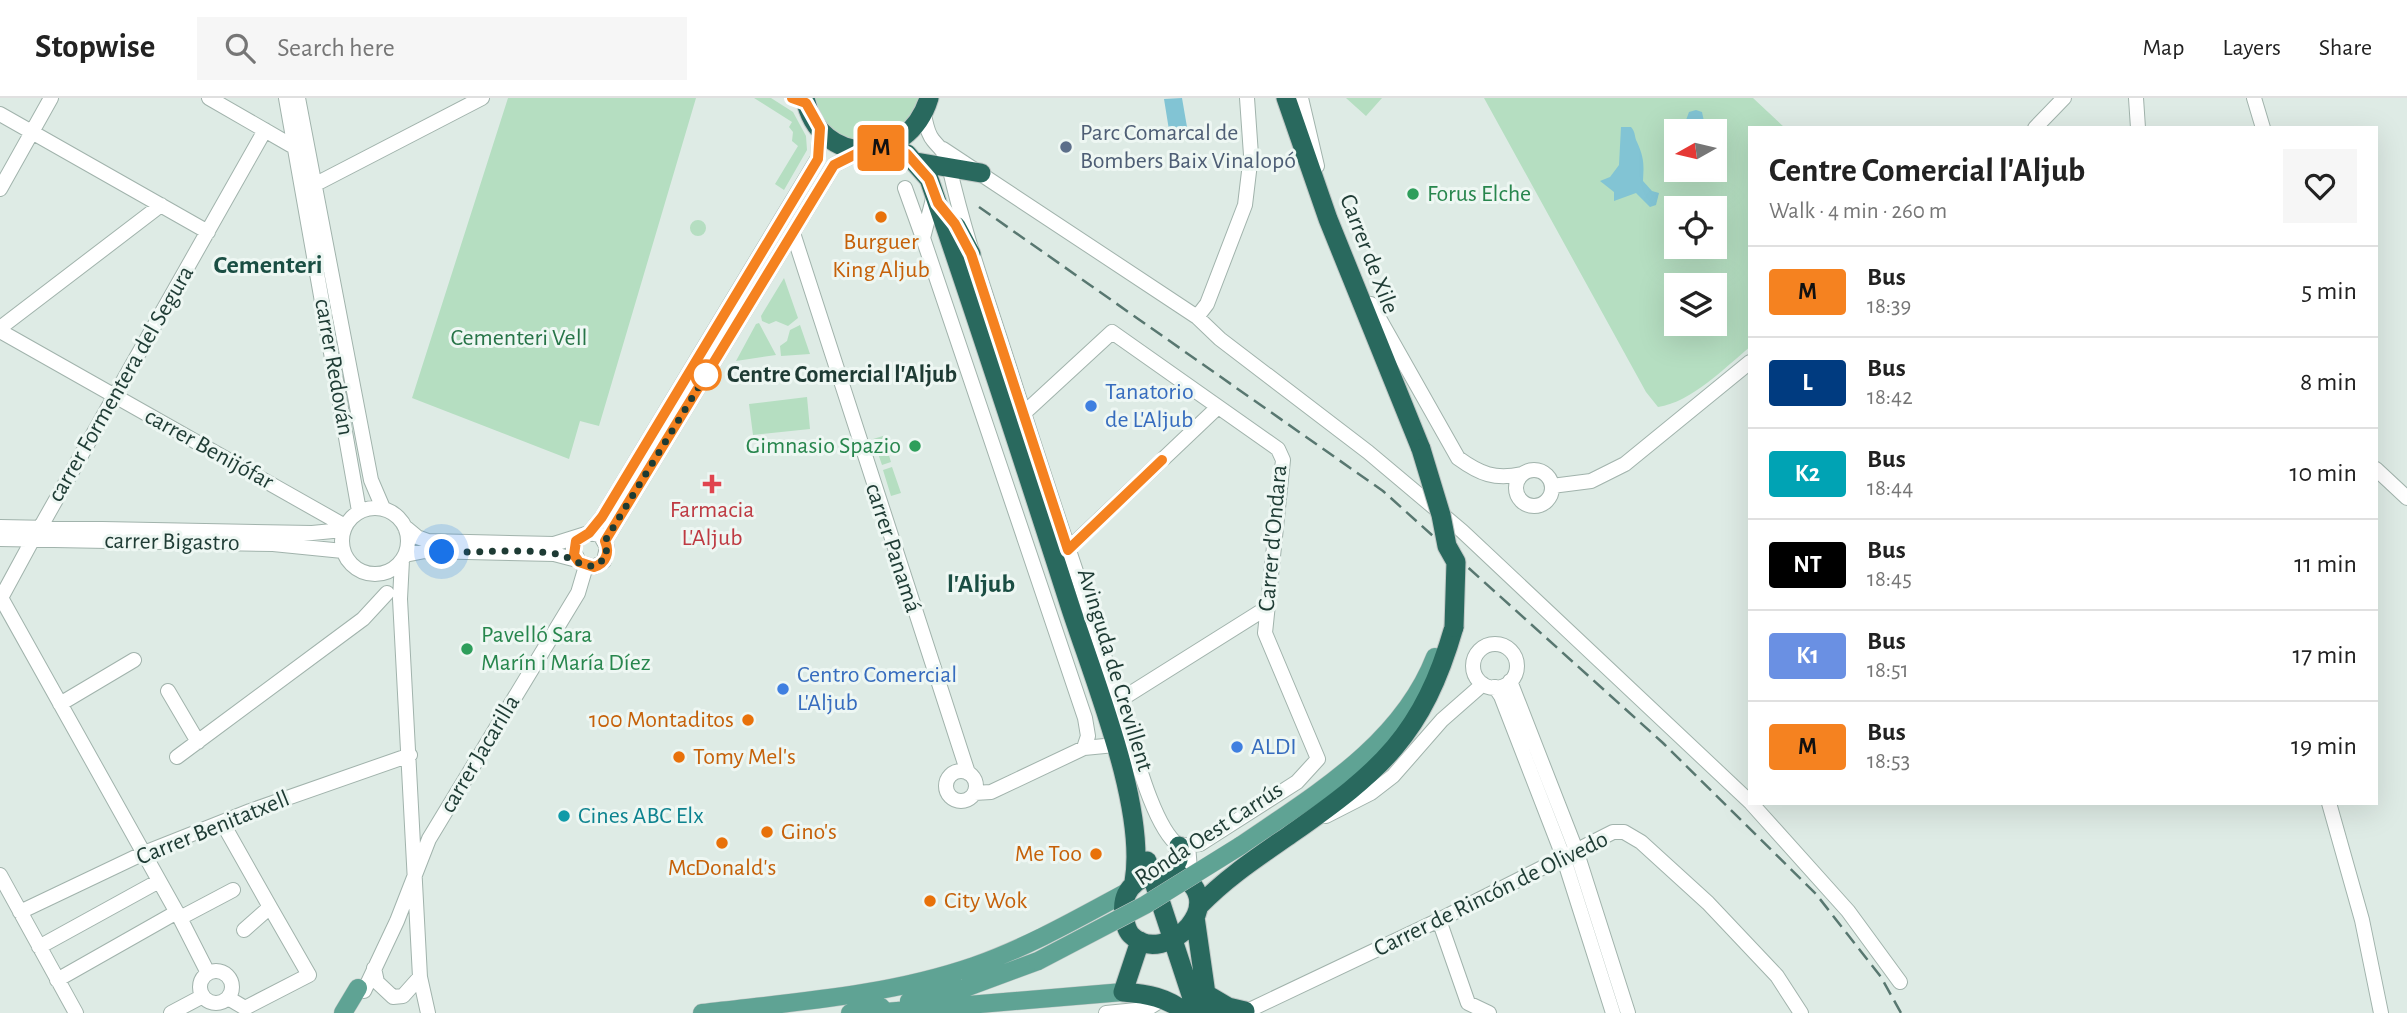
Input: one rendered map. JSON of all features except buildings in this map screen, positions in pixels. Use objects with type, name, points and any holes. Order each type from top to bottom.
[{"type":"highway","name":"Carrer de Xile","points":[[1286,98],[1328,219],[1412,426]]},
{"type":"highway","points":[[801,100],[820,128],[844,146],[864,150],[888,147],[911,133],[927,107]]},
{"type":"highway","points":[[888,147],[943,180],[955,224],[971,254]]},
{"type":"highway","name":"Avinguda de Crevillent","points":[[916,162],[929,179],[943,180],[1112,706],[1115,745],[1135,824],[1137,882],[1123,909],[1125,924],[1131,935],[1140,941]]},
{"type":"highway","points":[[943,180],[964,168],[981,173]]},
{"type":"highway","name":"Ronda Oest Carrús","points":[[1171,941],[1232,874],[1352,789],[1402,740],[1429,699],[1449,629],[1456,562],[1447,546],[1441,515],[1412,426]]},
{"type":"highway","points":[[1172,872],[1183,846]]},
{"type":"highway","points":[[1181,1008],[1171,941],[1137,882],[1172,872],[1191,882],[1197,891],[1197,912],[1210,1004],[1244,1012]]},
{"type":"highway","points":[[1171,941],[1161,944],[1140,941],[1123,992],[1148,994],[1181,1008]]},
{"type":"main road","name":"Ronda Oest Carrús","points":[[850,1013],[965,988],[1038,961],[1145,905],[1240,846],[1354,765],[1385,735],[1411,703],[1449,629]]},
{"type":"main road","name":"Ronda Oest Carrús","points":[[702,1013],[852,995],[936,977],[1010,952],[1137,882]]},
{"type":"main road","points":[[343,1013],[361,990]]},
{"type":"main road","points":[[356,1013],[361,990]]},
{"type":"main road","points":[[873,1013],[1123,992]]},
{"type":"street","points":[[0,189],[51,98]]},
{"type":"street","points":[[209,98],[294,147]]},
{"type":"street","name":"carrer Redován","points":[[286,98],[359,511]]},
{"type":"street","name":"carrer Redován","points":[[298,98],[371,480],[383,508]]},
{"type":"street","points":[[314,185],[482,98]]},
{"type":"street","points":[[1198,317],[1207,304],[1245,205],[1251,155],[1247,98]]},
{"type":"street","points":[[1301,98],[1325,192],[1328,219]]},
{"type":"street","points":[[2037,126],[2064,98]]},
{"type":"street","points":[[2136,98],[2138,126]]},
{"type":"street","points":[[2254,98],[2262,126]]},
{"type":"street","name":"Avinguda de Crevillent","points":[[927,107],[943,180]]},
{"type":"street","points":[[0,114],[208,232]]},
{"type":"street","points":[[581,563],[573,549],[818,159],[820,128]]},
{"type":"street","name":"carrer Formentera del Segura","points":[[0,597],[265,130]]},
{"type":"street","points":[[367,573],[386,573],[404,558],[425,551],[554,554],[594,567],[604,561],[607,553],[605,541],[834,165],[864,150]]},
{"type":"street","points":[[981,173],[1198,317],[1220,339],[1368,452],[1462,531],[1748,800]]},
{"type":"street","points":[[923,238],[943,180]]},
{"type":"street","name":"Avinguda de Crevillent","points":[[905,188],[1086,718],[1088,736],[1084,748]]},
{"type":"street","points":[[0,330],[161,205]]},
{"type":"street","points":[[778,225],[793,233]]},
{"type":"street","name":"carrer Panamá","points":[[793,233],[956,742],[973,783]]},
{"type":"street","name":"Avinguda de Crevillent","points":[[971,254],[1013,378],[1021,422]]},
{"type":"street","points":[[1352,281],[1371,304],[1458,458],[1475,471],[1492,477],[1540,471],[1549,478],[1552,486],[1546,501],[1528,505],[1516,490],[1522,474]]},
{"type":"street","name":"carrer Benijófar","points":[[0,330],[344,528]]},
{"type":"street","name":"Carrer d'Ondara","points":[[1050,390],[1112,332],[1278,449],[1283,460],[1265,634],[1318,759],[1297,782],[1200,844],[1183,846]]},
{"type":"street","points":[[1552,486],[1591,481],[1625,464],[1748,364]]},
{"type":"street","points":[[1013,378],[1019,388],[1034,392],[1050,390]]},
{"type":"street","points":[[1021,422],[1050,390]]},
{"type":"street","points":[[1062,555],[1218,407]]},
{"type":"street","points":[[2378,471],[2407,498]]},
{"type":"street","points":[[402,631],[387,593],[367,573],[352,566],[343,551],[344,528],[359,511],[383,508],[394,513],[417,537],[428,541],[554,544],[584,535],[605,541]]},
{"type":"street","name":"carrer Bigastro","points":[[0,527],[37,534],[274,544],[343,551]]},
{"type":"street","points":[[405,527],[408,538],[404,558],[402,631],[420,978],[428,1013]]},
{"type":"street","name":"carrer Bigastro","points":[[0,538],[37,534],[312,533],[344,528]]},
{"type":"street","name":"carrer Jacarilla","points":[[416,869],[451,802],[578,593],[581,563]]},
{"type":"street","points":[[177,757],[363,619],[387,593]]},
{"type":"street","points":[[0,597],[208,973]]},
{"type":"street","points":[[1112,706],[1268,607]]},
{"type":"street","points":[[1242,624],[1265,634]]},
{"type":"street","points":[[1290,834],[1371,793],[1392,776],[1442,720],[1489,686],[1510,681],[1517,670],[1513,652],[1498,644],[1489,645],[1477,653],[1473,666],[1476,677],[1489,686],[1569,853],[1613,1013]]},
{"type":"street","points":[[60,704],[134,660]]},
{"type":"street","points":[[1510,681],[1628,1013]]},
{"type":"street","points":[[168,691],[198,742]]},
{"type":"street","name":"Avinguda de Crevillent","points":[[1112,706],[1164,834],[1183,846]]},
{"type":"street","name":"carrer Panamá","points":[[951,775],[956,742]]},
{"type":"street","points":[[973,783],[964,801],[951,797],[947,784],[951,775],[959,772],[973,783],[995,789],[1084,748],[1115,745]]},
{"type":"street","name":"Carrer Benitatxell","points":[[20,912],[144,853],[222,822],[410,755]]},
{"type":"street","points":[[1753,805],[1848,911],[1900,982]]},
{"type":"street","points":[[2330,805],[2362,920],[2381,1013]]},
{"type":"street","points":[[222,822],[309,975],[245,1008],[228,998]]},
{"type":"street","name":"Carrer de Rincón de Olivedo","points":[[1244,1012],[1439,920],[1613,832],[1624,832],[1641,842],[1746,942],[1777,976],[1801,1013]]},
{"type":"street","points":[[1183,846],[1191,882]]},
{"type":"street","points":[[361,990],[397,921],[416,869]]},
{"type":"street","points":[[0,875],[76,1013]]},
{"type":"street","points":[[39,947],[159,881]]},
{"type":"street","points":[[57,980],[178,915],[233,890]]},
{"type":"street","points":[[244,930],[270,907]]},
{"type":"street","points":[[1439,920],[1468,1003],[1489,1013]]},
{"type":"street","points":[[361,990],[397,921]]},
{"type":"street","points":[[374,968],[377,982],[393,997],[403,996],[420,978]]},
{"type":"street","points":[[218,971],[228,975],[232,985],[228,998],[216,1003],[203,996],[200,986],[208,973],[218,971]]},
{"type":"street","points":[[1112,1012],[1123,992]]},
{"type":"street","points":[[171,1013],[203,996]]},
{"type":"street","points":[[1112,1012],[1181,1008]]},
{"type":"green space","name":"Cementeri Vell","points":[[508,98],[696,98],[599,426],[580,421],[569,459],[412,398]]},
{"type":"green space","points":[[754,98],[771,98],[793,112],[806,136],[807,150],[784,190],[775,184],[798,146],[792,141],[793,132],[789,127],[792,122]]},
{"type":"green space","points":[[815,98],[922,98],[902,131],[860,140],[849,139],[830,126]]},
{"type":"green space","points":[[1346,98],[1382,98],[1366,116]]},
{"type":"green space","points":[[1484,98],[1753,98],[1783,126],[1748,126],[1748,349],[1707,383],[1671,404],[1658,407],[1646,392]]},
{"type":"green space","points":[[698,220],[706,228],[698,236],[690,228]]},
{"type":"green space","points":[[784,278],[798,318],[788,326],[776,321],[769,324],[762,321],[761,316]]},
{"type":"green space","points":[[759,323],[776,355],[736,361],[756,324]]},
{"type":"green space","points":[[800,325],[810,354],[781,356],[780,346],[787,341],[790,330]]},
{"type":"green space","points":[[807,397],[810,429],[753,435],[749,404]]},
{"type":"green space","points":[[883,436],[891,462],[882,465],[873,439]]},
{"type":"green space","points":[[892,467],[901,493],[891,496],[883,470]]},
{"type":"water","points":[[1182,98],[1187,127],[1169,130],[1164,99]]},
{"type":"water","points":[[1689,112],[1702,112],[1703,119],[1686,119]]},
{"type":"water","points":[[1621,127],[1631,127],[1634,131],[1642,157],[1643,181],[1652,191],[1659,193],[1656,205],[1650,207],[1636,193],[1614,201],[1614,192],[1600,181],[1610,177],[1619,165]]},
{"type":"railway","points":[[979,207],[1383,491],[1663,743],[1816,894],[1881,977],[1901,1013]]},
{"type":"bus line","name":"M","points":[[792,98],[806,103],[820,128],[818,159],[602,517],[589,533],[581,535],[576,541],[573,549],[579,562],[594,567],[604,561],[607,553],[605,541],[834,165],[864,150],[888,147],[907,154],[916,162],[929,179],[938,203],[955,224],[971,254],[1068,550],[1162,460]]},
{"type":"place","name":"Parc Comarcal de Bombers Baix Vinalopó","points":[[1066,147]]},
{"type":"place","name":"Forus Elche","points":[[1413,194]]},
{"type":"place","name":"Burguer King Aljub","points":[[881,217]]},
{"type":"place","name":"Centre Comercial l'Aljub","points":[[706,375]]},
{"type":"place","name":"Tanatorio de L'Aljub","points":[[1091,406]]},
{"type":"place","name":"Gimnasio Spazio","points":[[915,446]]},
{"type":"place","name":"Farmacia L'Aljub","points":[[712,484]]},
{"type":"place","name":"Pavelló Sara Marín i María Díez","points":[[467,649]]},
{"type":"place","name":"Centro Comercial L'Aljub","points":[[783,689]]},
{"type":"place","name":"100 Montaditos","points":[[748,720]]},
{"type":"place","name":"ALDI","points":[[1237,747]]},
{"type":"place","name":"Tomy Mel's","points":[[679,757]]},
{"type":"place","name":"Cines ABC Elx","points":[[564,816]]},
{"type":"place","name":"Gino's","points":[[767,832]]},
{"type":"place","name":"McDonald's","points":[[722,843]]},
{"type":"place","name":"Me Too","points":[[1096,854]]},
{"type":"place","name":"City Wok","points":[[930,901]]},
{"type":"district","name":"Cementeri","points":[[268,265]]},
{"type":"district","name":"l'Aljub","points":[[981,584]]},
{"type":"route","points":[[442,552],[554,554],[594,567],[604,561],[607,555],[605,541],[706,375]]}]
